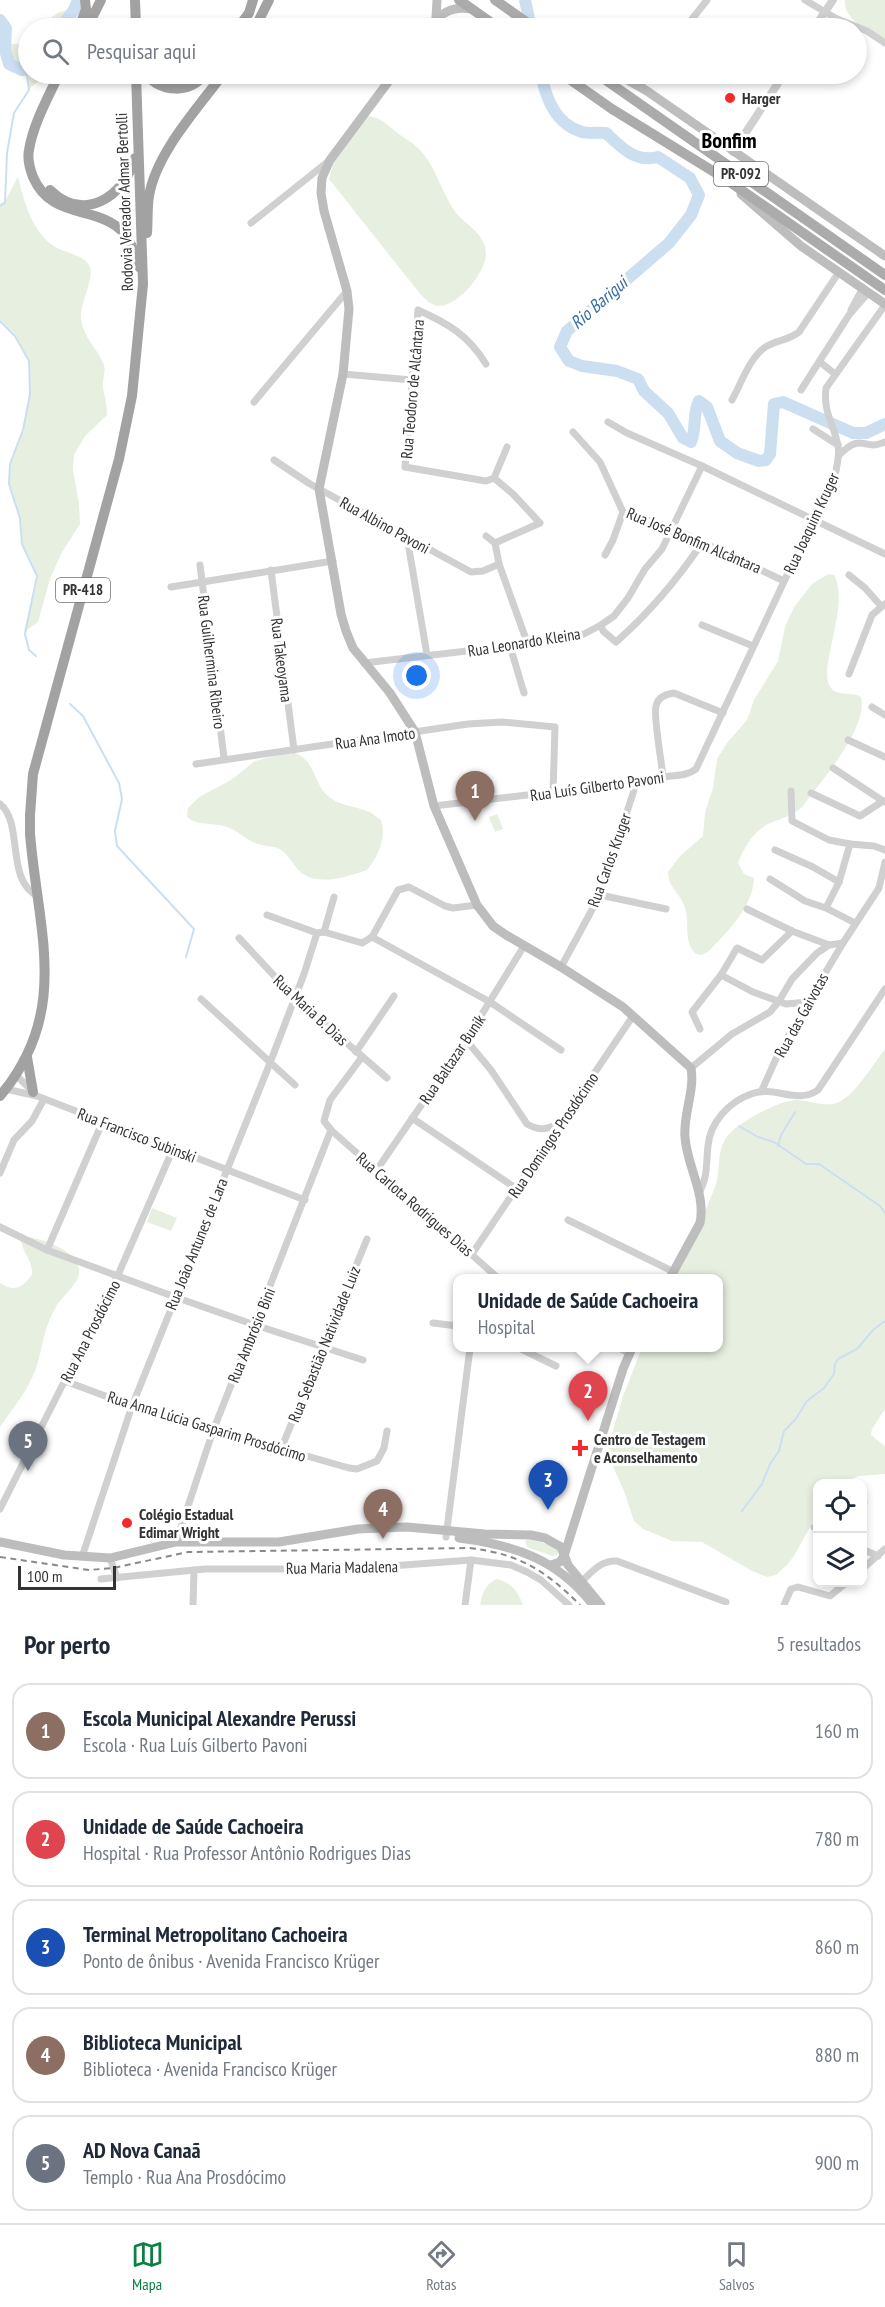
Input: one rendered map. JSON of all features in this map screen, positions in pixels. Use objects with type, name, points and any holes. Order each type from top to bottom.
[{"type":"highway","points":[[92,18],[101,0]]},
{"type":"highway","points":[[135,0],[136,18]]},
{"type":"highway","points":[[245,18],[253,0]]},
{"type":"highway","points":[[260,18],[269,0]]},
{"type":"highway","points":[[55,84],[33,132],[28,153],[30,171],[38,188],[50,200],[62,208],[106,222],[123,233],[132,245],[143,285]]},
{"type":"highway","points":[[62,84],[39,135],[35,153],[36,171],[44,185],[56,196],[81,205],[95,204],[113,195],[124,184],[138,149]]},
{"type":"highway","name":"Rodovia Vereador Admar Bertolli","points":[[3,1092],[27,1057],[39,1027],[45,1000],[44,954],[30,825],[33,774],[119,459],[132,396],[143,285],[136,84]]},
{"type":"highway","points":[[156,84],[170,89],[193,84]]},
{"type":"highway","points":[[143,285],[149,195],[161,164],[173,142],[216,84]]},
{"type":"highway","points":[[27,1057],[38,1096]]},
{"type":"main road","points":[[436,18],[437,0]]},
{"type":"main road","points":[[459,0],[484,18]]},
{"type":"main road","points":[[495,0],[520,18]]},
{"type":"main road","points":[[436,18],[446,10],[459,7],[471,9]]},
{"type":"main road","points":[[387,84],[330,160],[322,178],[321,193],[350,309],[343,374],[320,489],[344,623],[353,648],[363,663],[390,693],[415,732],[434,806],[477,905],[493,926],[612,999],[691,1068],[692,1078],[684,1124],[685,1139],[691,1170],[700,1191],[702,1213],[700,1223],[673,1274]]},
{"type":"main road","name":"PR-092","points":[[576,84],[723,178],[885,290]]},
{"type":"main road","name":"PR-092","points":[[611,84],[885,275]]},
{"type":"main road","points":[[636,84],[885,256]]},
{"type":"main road","points":[[723,178],[801,246],[885,305]]},
{"type":"main road","points":[[551,1565],[560,1562],[571,1537],[629,1352]]},
{"type":"main road","points":[[0,1542],[82,1557],[110,1558],[176,1542],[279,1542],[358,1529],[394,1528],[407,1533],[526,1535],[545,1538],[560,1546],[592,1605]]},
{"type":"main road","points":[[446,1534],[520,1551],[551,1565],[580,1584],[601,1605]]},
{"type":"main road","points":[[520,1551],[519,1542],[526,1535]]},
{"type":"main road","points":[[560,1546],[571,1537]]},
{"type":"street","points":[[693,18],[707,0]]},
{"type":"street","points":[[805,0],[835,18]]},
{"type":"street","points":[[821,18],[833,0]]},
{"type":"street","points":[[867,31],[885,42]]},
{"type":"street","points":[[732,152],[777,84]]},
{"type":"street","points":[[251,223],[330,160]]},
{"type":"street","points":[[732,400],[755,356],[766,347],[790,339],[799,332],[839,272]]},
{"type":"street","points":[[254,402],[346,291]]},
{"type":"street","points":[[801,390],[865,291]]},
{"type":"street","name":"Rua Joaquim Kruger","points":[[723,712],[836,471],[838,445],[827,414],[826,388],[885,305]]},
{"type":"street","name":"Rua Teodoro de Alcântara","points":[[486,364],[471,342],[443,321],[418,310],[405,467],[486,481],[494,478]]},
{"type":"street","points":[[820,362],[835,374]]},
{"type":"street","points":[[343,374],[412,380]]},
{"type":"street","points":[[608,422],[885,554]]},
{"type":"street","points":[[813,429],[838,445]]},
{"type":"street","name":"Rua José Bonfim Alcântara","points":[[573,432],[600,462],[623,512],[672,528],[784,580]]},
{"type":"street","points":[[839,454],[850,444],[856,442],[878,445],[885,442]]},
{"type":"street","points":[[495,543],[540,523],[508,489],[494,478],[507,447]]},
{"type":"street","name":"Rua Albino Pavoni","points":[[274,460],[320,489],[471,572],[483,571],[499,564]]},
{"type":"street","name":"Rua Leonardo Kleina","points":[[363,663],[510,646],[584,634],[600,625],[614,616],[645,569],[662,549],[702,466]]},
{"type":"street","points":[[605,555],[623,512]]},
{"type":"street","points":[[486,536],[495,543],[499,564],[527,642]]},
{"type":"street","points":[[407,537],[427,655]]},
{"type":"street","points":[[600,625],[603,631],[616,642],[663,595],[702,543]]},
{"type":"street","points":[[171,587],[202,584],[270,570],[333,561]]},
{"type":"street","name":"Rua Guilhermina Ribeiro","points":[[200,565],[224,758]]},
{"type":"street","name":"Rua Takeoyama","points":[[270,570],[294,750]]},
{"type":"street","points":[[849,575],[883,605],[872,615],[849,674]]},
{"type":"street","points":[[702,624],[753,646]]},
{"type":"street","points":[[510,646],[524,693]]},
{"type":"street","points":[[663,777],[655,709],[660,698],[674,693],[723,712]]},
{"type":"street","points":[[873,707],[885,714]]},
{"type":"street","name":"Rua Luís Gilberto Pavoni","points":[[434,806],[553,792],[570,793],[690,774],[696,769],[723,712]]},
{"type":"street","name":"Rua Ana Imoto","points":[[196,764],[224,758],[502,722],[555,727],[553,792]]},
{"type":"street","points":[[848,740],[885,757]]},
{"type":"street","points":[[811,793],[860,816],[884,802],[833,768]]},
{"type":"street","name":"Rua Carlos Kruger","points":[[561,967],[600,895],[636,783]]},
{"type":"street","points":[[791,791],[792,821],[829,840],[874,846],[885,850]]},
{"type":"street","points":[[0,804],[9,815],[16,856],[25,883],[31,893],[38,896]]},
{"type":"street","points":[[826,908],[839,882],[850,844]]},
{"type":"street","points":[[775,850],[839,882]]},
{"type":"street","name":"Rua das Gaivotas","points":[[762,1090],[779,1052],[855,923],[882,890],[885,862]]},
{"type":"street","points":[[770,879],[805,901],[826,908],[855,923]]},
{"type":"street","points":[[267,915],[321,933],[362,943],[372,937],[398,890],[403,887],[409,887],[453,908],[477,905]]},
{"type":"street","points":[[600,895],[666,909]]},
{"type":"street","name":"Rua João Antunes de Lara","points":[[82,1557],[132,1406],[334,897]]},
{"type":"street","points":[[747,909],[792,931],[829,945],[843,943]]},
{"type":"street","points":[[700,1029],[692,1012],[721,975],[737,948],[762,960],[792,931]]},
{"type":"street","points":[[372,937],[490,1002],[561,1050]]},
{"type":"street","name":"Rua Maria B. Dias","points":[[239,938],[295,998],[387,1078]]},
{"type":"street","name":"Rua das Gaivotas","points":[[691,1068],[732,1034],[770,1012],[792,979],[829,945]]},
{"type":"street","name":"Rua Baltazar Bunik","points":[[376,1171],[466,1040],[524,946]]},
{"type":"street","points":[[721,975],[753,992],[786,1004],[808,1002]]},
{"type":"street","points":[[700,1191],[705,1180],[711,1131],[721,1115],[744,1096],[762,1090],[803,1096],[818,1090],[885,989]]},
{"type":"street","points":[[331,1131],[324,1121],[330,1100],[394,996]]},
{"type":"street","points":[[201,999],[295,1085]]},
{"type":"street","name":"Rua Domingos Prosdócimo","points":[[472,1254],[633,1016]]},
{"type":"street","points":[[466,1040],[491,1070],[527,1124],[545,1131],[562,1122]]},
{"type":"street","name":"Rua Francisco Subinski","points":[[16,1075],[38,1096]]},
{"type":"street","name":"Rua Francisco Subinski","points":[[3,1092],[38,1096],[102,1123],[305,1200]]},
{"type":"street","points":[[0,1173],[14,1140],[32,1121],[38,1096]]},
{"type":"street","points":[[412,1118],[517,1189]]},
{"type":"street","points":[[47,1250],[102,1123]]},
{"type":"street","name":"Rua Carlota Rodrigues Dias","points":[[331,1131],[494,1274]]},
{"type":"street","name":"Rua Ambrósio Bini","points":[[176,1542],[213,1431],[331,1131]]},
{"type":"street","name":"Rua Ana Prosdócimo","points":[[0,1509],[118,1275],[173,1149]]},
{"type":"street","points":[[568,1220],[670,1274]]},
{"type":"street","points":[[0,1227],[47,1250],[175,1297],[363,1360]]},
{"type":"street","name":"Rua Sebastião Natividade Luiz","points":[[281,1449],[367,1239]]},
{"type":"street","points":[[433,1323],[453,1325]]},
{"type":"street","points":[[446,1534],[469,1352]]},
{"type":"street","points":[[529,1352],[556,1366]]},
{"type":"street","name":"Rua Anna Lúcia Gasparim Prosdócimo","points":[[65,1381],[132,1406],[213,1431],[349,1468],[357,1468],[377,1461],[384,1448],[387,1431]]},
{"type":"street","points":[[867,1565],[885,1549]]},
{"type":"street","points":[[867,1551],[878,1556]]},
{"type":"street","points":[[110,1558],[117,1578]]},
{"type":"street","points":[[465,1605],[471,1560]]},
{"type":"street","name":"Rua Maria Madalena","points":[[101,1579],[194,1570],[351,1569],[471,1560],[511,1564],[541,1580],[569,1605]]},
{"type":"street","points":[[580,1584],[600,1564],[608,1560],[617,1561],[726,1602]]},
{"type":"street","points":[[193,1605],[194,1570]]},
{"type":"street","points":[[784,1605],[791,1589],[798,1587],[830,1596],[841,1587]]},
{"type":"green space","points":[[845,0],[885,0],[885,41],[867,30],[867,18],[852,18],[845,7]]},
{"type":"green space","points":[[66,11],[73,18],[51,18],[59,12]]},
{"type":"green space","points":[[4,44],[18,44],[18,67],[9,63]]},
{"type":"green space","points":[[367,116],[382,121],[420,150],[431,165],[452,207],[483,241],[486,254],[481,270],[463,294],[447,304],[434,305],[421,295],[329,179],[335,158]]},
{"type":"green space","points":[[18,177],[31,217],[42,235],[57,248],[86,262],[91,270],[81,319],[85,332],[104,365],[103,388],[107,415],[85,436],[74,455],[73,470],[80,524],[61,554],[50,579],[38,622],[24,632],[37,574],[22,542],[19,517],[8,483],[10,462],[23,428],[29,393],[29,360],[15,334],[0,319],[0,204],[5,201]]},
{"type":"green space","points":[[828,574],[834,575],[839,603],[828,679],[834,691],[861,697],[862,709],[858,723],[842,753],[803,806],[764,826],[750,840],[738,863],[744,874],[754,878],[749,899],[738,918],[709,951],[702,955],[696,954],[689,943],[684,905],[670,882],[668,872],[680,856],[703,836],[705,812],[713,788],[717,759],[727,743],[747,720],[754,700],[778,661],[785,627],[794,607],[812,584]]},
{"type":"green space","points":[[290,752],[304,758],[330,798],[370,813],[381,820],[382,840],[375,859],[367,870],[333,879],[312,878],[301,872],[277,848],[255,843],[227,827],[196,822],[187,817],[188,808],[199,797],[231,780],[255,761]]},
{"type":"green space","points":[[497,814],[503,829],[495,832],[489,817]]},
{"type":"green space","points":[[885,1049],[885,1409],[872,1429],[871,1435],[885,1446],[885,1474],[859,1476],[851,1479],[813,1479],[813,1521],[787,1565],[776,1575],[767,1577],[752,1571],[702,1542],[672,1541],[643,1529],[634,1521],[624,1491],[608,1456],[610,1440],[623,1396],[640,1352],[723,1352],[723,1274],[676,1274],[715,1187],[721,1150],[726,1138],[738,1126],[779,1104],[802,1100],[831,1104],[847,1097],[859,1085]]},
{"type":"green space","points":[[152,1208],[177,1218],[171,1231],[147,1222]]},
{"type":"green space","points":[[26,1237],[49,1243],[65,1251],[76,1262],[79,1273],[75,1284],[52,1314],[36,1368],[29,1383],[0,1427],[0,1283],[10,1288],[18,1287],[32,1274],[31,1265],[21,1241]]},
{"type":"green space","points":[[529,1539],[556,1547],[557,1555],[552,1556],[527,1547],[525,1541]]},
{"type":"green space","points":[[497,1579],[513,1588],[523,1605],[480,1605],[485,1589]]},
{"type":"waterway","name":"Rio Barigui","points":[[68,18],[78,0]]},
{"type":"waterway","name":"Rio Barigui","points":[[525,0],[529,18]]},
{"type":"waterway","name":"Rio Barigui","points":[[0,20],[6,28],[5,50],[9,64],[18,68]]},
{"type":"waterway","points":[[0,206],[5,203],[7,153],[14,113],[29,90],[28,84]]},
{"type":"waterway","name":"Rio Barigui","points":[[544,84],[553,109],[565,123],[582,132],[606,133],[635,156],[658,157],[690,178],[699,195],[691,215],[669,243],[567,331],[560,347],[569,361],[582,366],[617,371],[638,379],[644,391],[668,413],[683,438],[691,442],[699,401],[707,407],[720,441],[737,453],[759,461],[766,460],[770,454],[774,404],[783,402],[853,433],[866,433],[885,424]]},
{"type":"waterway","points":[[0,321],[15,336],[29,361],[30,395],[23,430],[10,464],[9,484],[20,518],[22,544],[37,576],[25,634],[29,650],[36,656]]},
{"type":"waterway","points":[[70,704],[83,716],[119,783],[122,799],[115,831],[117,846],[194,929],[186,957]]},
{"type":"waterway","points":[[778,1146],[781,1135],[795,1112]]},
{"type":"waterway","points":[[739,1126],[758,1137],[774,1142],[806,1164],[819,1164],[880,1206],[885,1213]]},
{"type":"waterway","points":[[742,1511],[762,1484],[770,1464],[779,1451],[784,1431],[795,1420],[807,1401],[824,1388],[834,1374],[838,1359],[857,1349],[873,1330],[885,1321]]},
{"type":"railway","points":[[0,1557],[89,1570],[113,1568],[188,1552],[470,1548],[517,1559],[543,1573],[580,1605]]},
{"type":"place","name":"Harger","points":[[730,98]]},
{"type":"place","name":"Escola Municipal Alexandre Perussi","points":[[475,821]]},
{"type":"place","name":"Unidade de Saúde Cachoeira","points":[[588,1421]]},
{"type":"place","name":"Centro de Testagem e Aconselhamento","points":[[580,1448]]},
{"type":"place","name":"AD Nova Canaã","points":[[28,1471]]},
{"type":"place","name":"Terminal Metropolitano Cachoeira","points":[[548,1510]]},
{"type":"place","name":"Colégio Estadual Edimar Wright","points":[[127,1523]]},
{"type":"place","name":"Biblioteca Municipal","points":[[383,1539]]},
{"type":"district","name":"Bonfim","points":[[729,140]]}]
